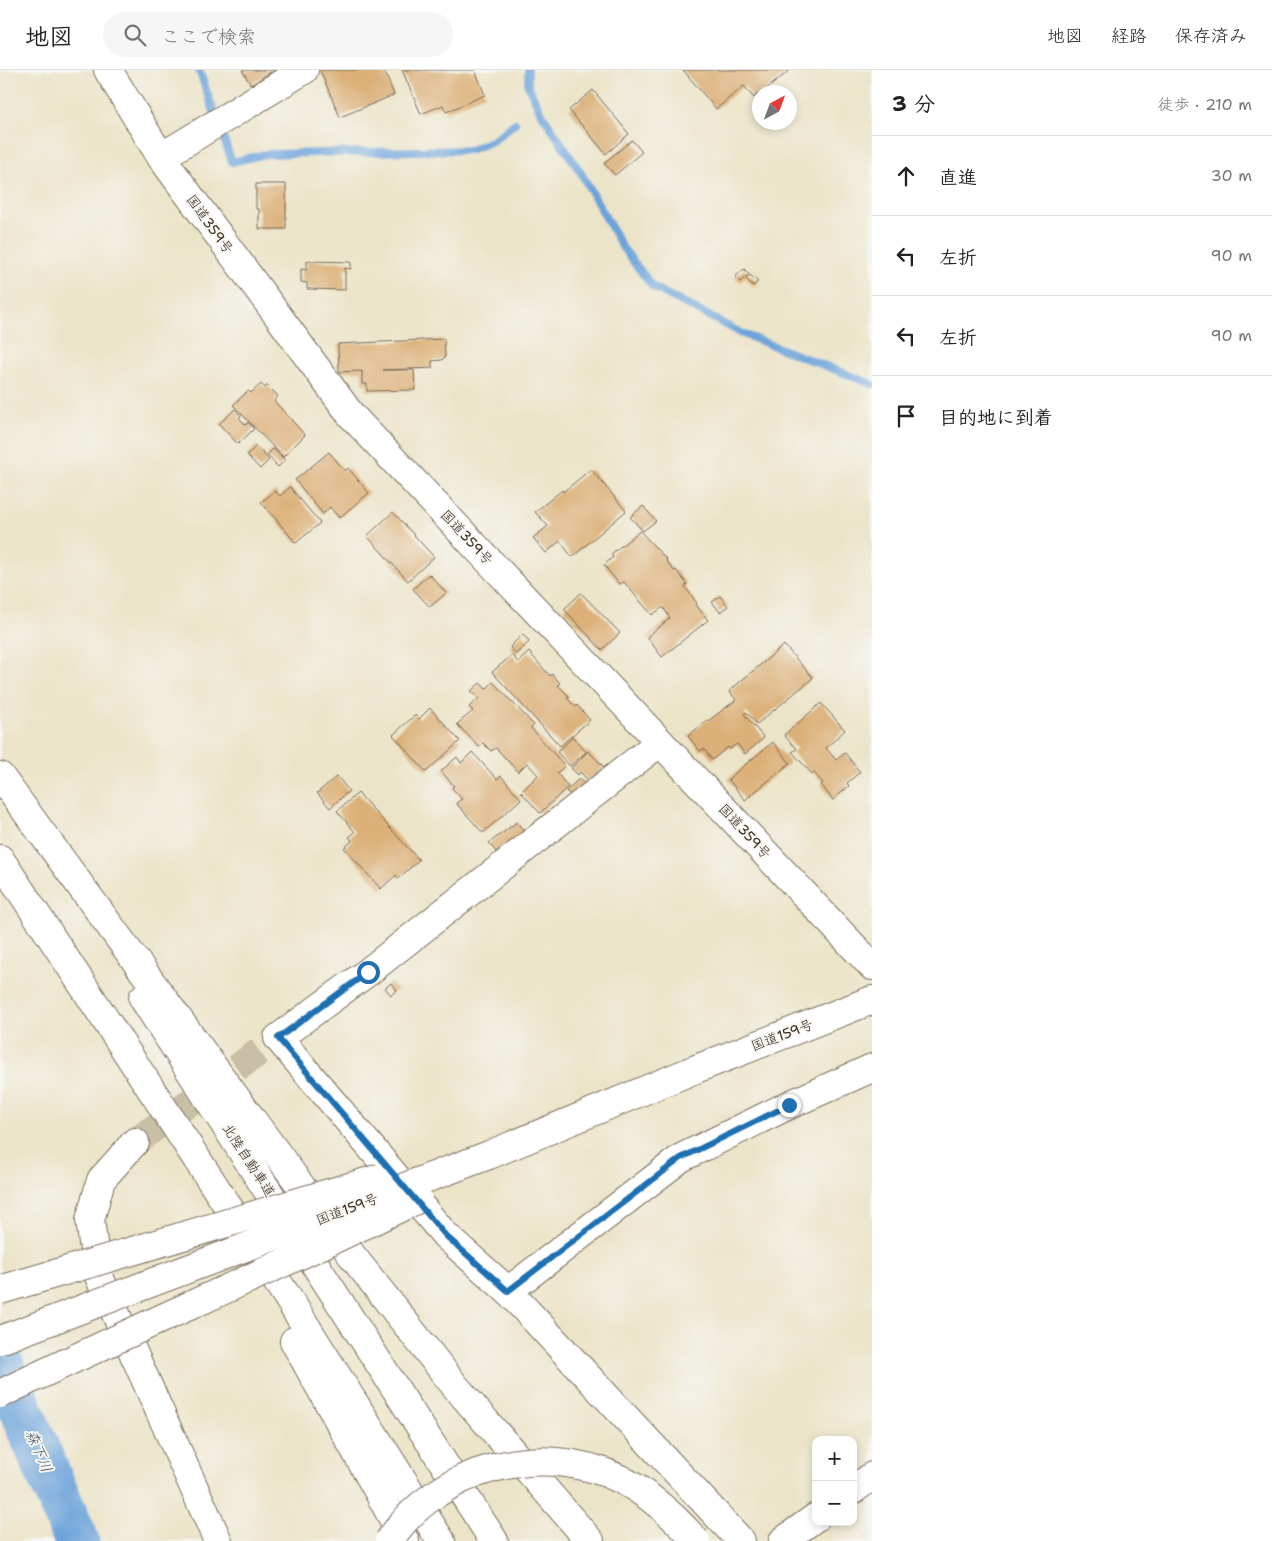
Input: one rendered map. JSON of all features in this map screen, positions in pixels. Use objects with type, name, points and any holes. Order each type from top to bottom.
[{"type":"main road","name":"国道359号","points":[[108,70],[161,157],[351,415],[872,966]]},
{"type":"main road","points":[[161,157],[304,70]]},
{"type":"main road","points":[[660,742],[368,972],[278,1038],[446,1236],[508,1291],[741,1541]]},
{"type":"main road","points":[[0,776],[350,1253],[455,1386],[590,1541]]},
{"type":"main road","name":"北陸自動車道","points":[[0,782],[201,1086],[494,1541]]},
{"type":"main road","points":[[0,860],[44,940],[250,1263],[370,1475],[404,1541]]},
{"type":"main road","points":[[0,860],[294,1307],[441,1541]]},
{"type":"main road","name":"国道159号","points":[[0,1340],[479,1159],[692,1071],[872,1000]]},
{"type":"main road","points":[[508,1291],[681,1158],[789,1105],[872,1068]]},
{"type":"main road","name":"国道159号","points":[[0,1290],[349,1188],[486,1144],[692,1071]]},
{"type":"main road","points":[[0,1394],[85,1352],[308,1252],[589,1115]]},
{"type":"main road","points":[[135,1142],[101,1180],[90,1220],[97,1272],[218,1541]]},
{"type":"main road","points":[[0,1278],[248,1208],[349,1188]]},
{"type":"main road","points":[[389,1541],[413,1514],[437,1493],[462,1478],[489,1468],[520,1463],[554,1461],[588,1468],[618,1478],[650,1497],[676,1518],[696,1541]]},
{"type":"main road","points":[[857,1487],[872,1476]]},
{"type":"main road","points":[[784,1541],[812,1520]]},
{"type":"building","points":[[242,70],[279,70],[271,74],[271,72],[251,85]]},
{"type":"building","points":[[320,70],[384,70],[394,95],[340,117]]},
{"type":"building","points":[[402,70],[475,70],[485,95],[446,112],[443,105],[421,114]]},
{"type":"building","points":[[683,70],[790,70],[772,85],[752,85],[752,96],[744,86],[716,109]]},
{"type":"building","points":[[593,90],[629,134],[606,154],[569,110]]},
{"type":"building","points":[[632,140],[642,152],[615,175],[604,163]]},
{"type":"building","points":[[256,184],[286,184],[286,229],[259,229],[259,209],[256,209]]},
{"type":"building","points":[[307,261],[351,262],[351,269],[345,268],[345,290],[307,289],[307,283],[301,282],[301,269],[307,270]]},
{"type":"building","points":[[744,269],[749,274],[740,282],[735,277]]},
{"type":"building","points":[[750,275],[758,282],[753,286],[746,279]]},
{"type":"building","points":[[444,339],[445,357],[442,360],[432,361],[432,368],[383,370],[414,370],[415,390],[367,391],[367,384],[362,384],[362,371],[339,372],[338,344]]},
{"type":"building","points":[[261,384],[265,388],[267,385],[278,396],[274,401],[305,435],[283,457],[233,405],[248,391],[251,393]]},
{"type":"building","points":[[235,409],[241,416],[239,418],[246,425],[248,422],[254,429],[238,444],[219,424]]},
{"type":"building","points":[[256,446],[269,460],[260,469],[247,455]]},
{"type":"building","points":[[273,449],[285,460],[278,467],[267,455]]},
{"type":"building","points":[[329,452],[345,471],[348,468],[369,493],[339,518],[330,507],[323,514],[295,480]]},
{"type":"building","points":[[591,469],[626,511],[572,557],[560,541],[546,553],[533,538],[548,526],[535,512]]},
{"type":"building","points":[[290,487],[320,523],[296,543],[261,502],[275,491],[280,496]]},
{"type":"building","points":[[643,506],[656,521],[643,531],[630,517]]},
{"type":"building","points":[[393,512],[434,557],[408,581],[367,536]]},
{"type":"building","points":[[640,531],[687,584],[685,587],[708,620],[662,657],[647,637],[670,618],[663,607],[652,615],[624,582],[619,584],[604,565],[613,557],[611,554]]},
{"type":"building","points":[[429,574],[446,593],[430,607],[413,589]]},
{"type":"building","points":[[581,593],[620,633],[602,650],[564,609]]},
{"type":"building","points":[[720,596],[728,606],[720,612],[712,602]]},
{"type":"building","points":[[523,634],[529,642],[516,654],[510,647]]},
{"type":"building","points":[[784,645],[813,678],[757,724],[746,712],[744,714],[764,738],[745,754],[737,744],[730,749],[728,747],[712,760],[704,749],[700,751],[688,736],[736,700],[729,691]]},
{"type":"building","points":[[529,652],[550,676],[552,674],[560,683],[558,685],[570,697],[567,698],[576,707],[577,705],[590,720],[560,746],[492,672],[512,655],[518,662]]},
{"type":"building","points":[[493,682],[534,725],[531,728],[565,766],[557,773],[568,787],[540,813],[521,792],[538,775],[527,763],[518,772],[496,748],[491,751],[483,743],[479,747],[457,724],[473,711],[469,707],[479,698],[471,691],[480,683],[486,689]]},
{"type":"building","points":[[821,703],[845,730],[826,748],[836,760],[845,753],[860,772],[847,783],[849,786],[833,800],[821,785],[823,783],[792,752],[797,749],[784,735]]},
{"type":"building","points":[[430,708],[460,741],[426,772],[393,735],[415,715],[419,719]]},
{"type":"building","points":[[573,737],[586,752],[570,766],[557,752]]},
{"type":"building","points":[[773,742],[790,763],[745,800],[728,779]]},
{"type":"building","points":[[588,751],[604,767],[589,781],[580,772],[578,775],[571,768]]},
{"type":"building","points":[[472,752],[497,779],[501,776],[521,799],[483,833],[456,803],[462,799],[441,771],[457,757],[461,763]]},
{"type":"building","points":[[337,776],[349,791],[330,808],[317,793]]},
{"type":"building","points":[[579,779],[584,783],[571,795],[566,791]]},
{"type":"building","points":[[358,793],[419,860],[399,878],[396,875],[381,889],[344,848],[352,841],[349,837],[355,832],[337,811]]},
{"type":"building","points":[[517,822],[524,832],[496,852],[489,843]]},
{"type":"building","points":[[391,983],[397,990],[391,995],[385,988]]},
{"type":"waterway","points":[[199,70],[232,162],[266,154],[470,150],[494,140],[515,123]]},
{"type":"waterway","points":[[528,70],[528,85],[540,111],[581,173],[622,247],[653,287],[743,334],[872,384]]},
{"type":"waterway","name":"森下川","points":[[0,1361],[77,1541]]},
{"type":"tunnel","points":[[135,1142],[278,1038]]},
{"type":"route","points":[[368,972],[278,1038],[446,1236],[508,1291],[681,1158],[789,1105]]}]
